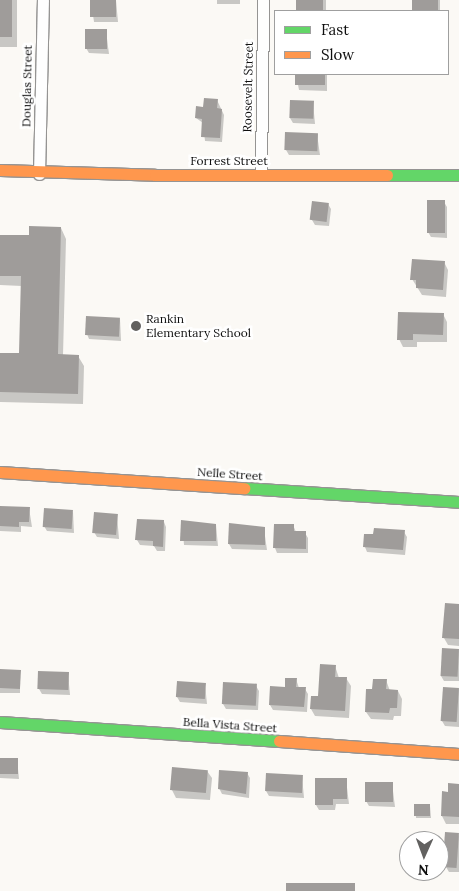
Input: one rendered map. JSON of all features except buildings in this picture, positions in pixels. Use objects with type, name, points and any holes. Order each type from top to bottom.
[{"type":"street","name":"Douglas Street","points":[[39,174],[43,0]]},
{"type":"street","name":"Roosevelt Street","points":[[260,174],[264,0]]},
{"type":"street","name":"Forrest Street","points":[[0,170],[39,174],[459,175]]},
{"type":"street","name":"Nelle Street","points":[[0,472],[459,502]]},
{"type":"street","name":"Bella Vista Street","points":[[0,722],[459,754]]},
{"type":"traffic: fast","points":[[387,175],[459,175]]},
{"type":"traffic: fast","points":[[244,488],[459,502]]},
{"type":"traffic: fast","points":[[0,722],[279,741]]},
{"type":"traffic: slow","points":[[0,170],[155,175],[387,175]]},
{"type":"traffic: slow","points":[[0,472],[244,488]]},
{"type":"traffic: slow","points":[[279,741],[459,754]]},
{"type":"place","name":"Rankin Elementary School","points":[[136,326]]}]
